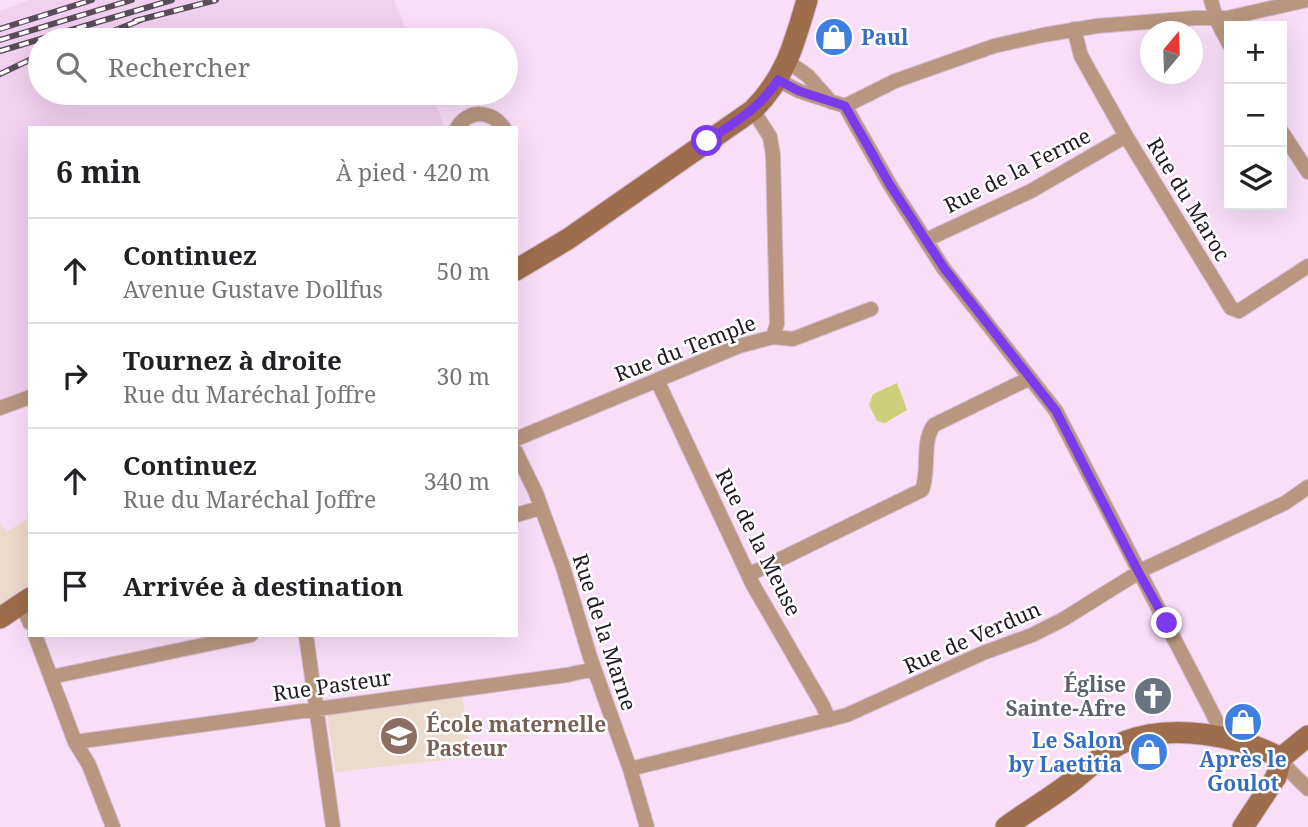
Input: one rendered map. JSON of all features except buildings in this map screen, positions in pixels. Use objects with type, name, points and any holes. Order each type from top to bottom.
[{"type":"main road","points":[[518,269],[590,224],[753,110],[770,93],[783,71],[807,0]]},
{"type":"main road","points":[[0,618],[28,610]]},
{"type":"main road","points":[[0,631],[28,611]]},
{"type":"main road","points":[[1006,827],[1075,779],[1111,748],[1123,742],[1182,733],[1220,737],[1261,747],[1281,758]]},
{"type":"main road","points":[[1243,827],[1276,777],[1281,758],[1308,736]]},
{"type":"street","points":[[1211,0],[1224,34]]},
{"type":"street","points":[[783,71],[799,91],[839,105],[895,81],[994,46],[1074,29],[1195,18],[1216,19],[1307,0]]},
{"type":"street","name":"Rue du Maroc","points":[[1074,29],[1081,56],[1231,309],[1239,311],[1308,266]]},
{"type":"street","points":[[783,71],[808,76],[839,105],[944,268],[1056,411],[1211,710],[1219,727],[1220,737]]},
{"type":"street","points":[[753,110],[770,137],[773,155],[777,310],[773,337]]},
{"type":"street","points":[[459,126],[466,118],[479,114],[493,117],[502,126]]},
{"type":"street","name":"Rue de la Ferme","points":[[926,240],[1031,191],[1126,136]]},
{"type":"street","points":[[1287,140],[1308,172]]},
{"type":"street","name":"Rue du Temple","points":[[518,438],[739,346],[773,337],[793,340],[871,309]]},
{"type":"street","points":[[748,575],[922,490],[926,481],[928,439],[934,425],[1030,378]]},
{"type":"street","name":"Rue de la Meuse","points":[[657,380],[748,575],[829,720]]},
{"type":"street","points":[[0,408],[28,398]]},
{"type":"street","name":"Rue de la Marne","points":[[518,457],[563,567],[647,827]]},
{"type":"street","name":"Rue de Verdun","points":[[630,769],[848,715],[983,653],[1032,635],[1139,573],[1285,503],[1308,487]]},
{"type":"street","points":[[518,514],[540,508]]},
{"type":"street","points":[[36,637],[75,742],[89,765],[113,827]]},
{"type":"street","points":[[51,677],[241,637]]},
{"type":"street","points":[[306,637],[333,827]]},
{"type":"street","name":"Rue Pasteur","points":[[75,742],[567,675],[594,669]]},
{"type":"street","points":[[1281,758],[1308,789]]},
{"type":"shaded area","points":[[29,0],[394,0],[405,28],[28,28],[28,105],[436,105],[444,126],[28,126],[28,400],[0,411],[0,11]]},
{"type":"shaded area","points":[[28,518],[28,587],[0,606],[0,522],[7,532]]},
{"type":"shaded area","name":"École maternelle Pasteur","points":[[463,697],[470,757],[336,772],[327,715]]},
{"type":"green space","points":[[897,383],[907,410],[885,423],[877,421],[869,405],[873,394]]},
{"type":"railway","points":[[0,29],[92,0]]},
{"type":"railway","points":[[40,28],[132,0]]},
{"type":"railway","points":[[78,28],[172,0]]},
{"type":"railway","points":[[135,21],[216,0]]},
{"type":"railway","points":[[121,28],[143,19]]},
{"type":"railway","points":[[0,40],[28,32]]},
{"type":"railway","points":[[0,51],[28,43]]},
{"type":"railway","points":[[0,74],[28,61]]},
{"type":"place","name":"Paul","points":[[834,37]]},
{"type":"place","name":"Église Sainte-Afre","points":[[1153,696]]},
{"type":"place","name":"Après le Goulot","points":[[1243,722]]},
{"type":"place","name":"École maternelle Pasteur","points":[[399,736]]},
{"type":"place","name":"Le Salon by Laetitia","points":[[1149,752]]},
{"type":"route","points":[[707,141],[753,110],[770,93],[778,80],[799,91],[838,106],[845,106],[890,185],[944,268],[1056,411],[1167,623]]}]
